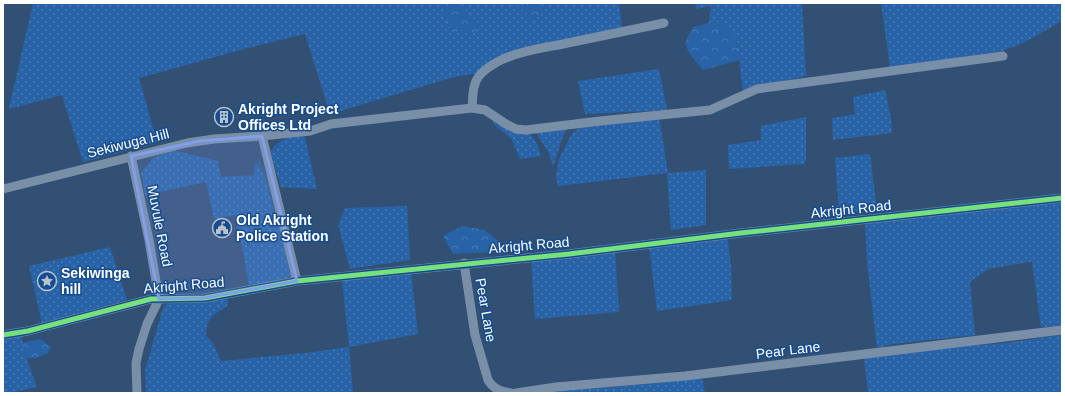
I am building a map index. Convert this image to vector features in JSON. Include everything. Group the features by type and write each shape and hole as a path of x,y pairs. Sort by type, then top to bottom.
{"street":[{"path":"664,23 517,54 502,60 493,64 479,76 475,83 472,108 485,110 516,129 526,130 600,120 710,110 757,90 1003,56"},
{"name":"Sekiwuga Hill","path":"3,189 131,156 200,141 310,131 331,124 472,108"},
{"path":"262,136 297,281"},
{"name":"Muvule Road","path":"131,156 149,240 159,299"},
{"name":"Akright Road","path":"3,335 28,331 142,301 205,298 297,281 464,263 569,254 757,231 1062,198"},
{"name":"Pear Lane","path":"464,263 475,335 488,380 490,385 498,390 511,393"},
{"path":"137,393 136,363 139,349 147,324 159,299"},
{"name":"Pear Lane","path":"516,393 556,387 685,376 1062,330"}],"highlighted area":[{"path":"262,136 297,281 205,298 159,299 131,156 200,141"}],"green space":[{"path":"33,3 443,3 448,31 459,29 469,33 468,17 464,3 516,3 532,20 543,13 546,3 619,3 622,27 498,56 478,73 454,77 330,114 305,34 244,49 139,78 157,142 83,162 62,95 9,109"},
{"path":"443,3 464,3 468,17 480,24 477,32 469,33 459,29 455,33 448,31"},
{"path":"516,3 546,3 543,13 532,20"},
{"path":"695,3 802,3 806,76 743,91 737,43 728,29 719,22 709,23 711,6 696,9"},
{"path":"881,3 1062,3 1062,21 1023,43 1002,51 890,68"},
{"path":"719,22 732,34 738,48 740,60 703,70 689,53 685,43 693,27"},
{"path":"659,69 667,110 585,114 578,81"},
{"path":"885,90 891,118 892,133 833,140 832,118 855,114 853,97"},
{"path":"493,116 531,135 537,144 541,156 520,159 511,138 493,124"},
{"path":"659,117 668,173 706,170 706,225 671,230 667,173 558,186 556,177 559,159 571,135 587,122"},
{"path":"806,117 806,161 804,164 729,169 728,145 761,140 761,126"},
{"path":"573,122 563,136 553,167 549,153 534,130"},
{"path":"304,134 317,189 281,187 270,152 281,141"},
{"path":"172,150 218,161 221,177 254,175 255,163 261,167 269,176 291,276 249,286 241,241 234,215 214,219 206,182 145,195 141,173 153,158"},
{"path":"870,154 877,210 839,213 835,158"},
{"path":"1062,198 1062,326 1041,327 1032,262 1030,262 988,269 970,282 975,335 893,344 877,348 867,262 865,222"},
{"path":"407,206 410,260 350,269 338,225 345,208"},
{"path":"462,226 485,230 498,241 499,252 453,254 443,236"},
{"path":"727,234 731,266 732,300 657,311 649,245"},
{"path":"110,247 127,300 42,324 29,266"},
{"path":"615,250 619,312 535,319 531,258"},
{"path":"411,272 418,334 349,347 342,280"},
{"path":"228,298 228,305 209,320 206,336 213,343 221,361 349,347 353,393 146,393 145,371 162,311 168,303"},
{"path":"22,335 23,350 37,387 10,393 3,393 3,338"},
{"path":"1062,335 1062,393 868,393 864,358 941,348 1006,343"},
{"path":"40,339 51,347 48,353 36,358 26,358 22,343"},
{"path":"702,378 705,393 538,393 627,386"}],"waterway":[{"path":"258,160 268,181 278,225"}],"cycle path":[{"path":"3,335 28,331 151,299 205,298 297,281 569,254 741,233 1062,198"}],"place":[{"name":"Akright Project Offices Ltd","path":"224,117"},
{"name":"Old Akright Police Station","path":"222,228"},
{"name":"Sekiwinga hill","path":"47,281"}]}
